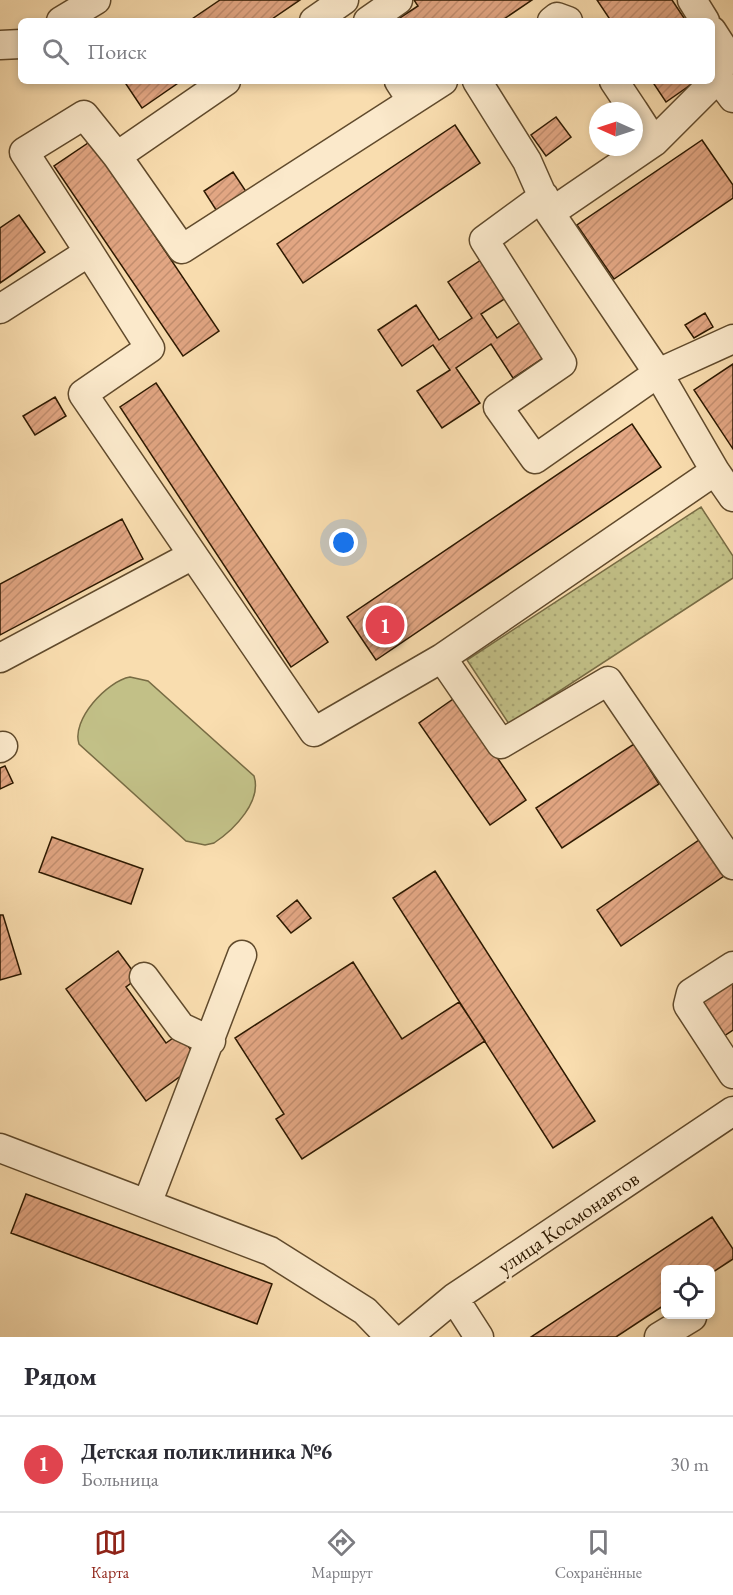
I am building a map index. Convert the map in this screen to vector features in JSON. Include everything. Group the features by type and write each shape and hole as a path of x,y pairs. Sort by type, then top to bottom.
{"street":[{"path":"66,18 96,0"},
{"path":"319,18 346,0 359,18"},
{"path":"372,18 398,0"},
{"path":"692,0 703,18"},
{"path":"723,40 726,88 654,142 484,240 562,363 498,406 534,459 658,373 733,339"},
{"path":"0,45 18,44"},
{"path":"117,156 222,84"},
{"path":"432,84 406,91 182,249 117,156 84,115 24,152 150,348 83,394 314,732 442,658 715,471"},
{"path":"479,84 527,161 547,205 658,373 715,471 733,497"},
{"path":"616,84 628,102"},
{"path":"643,125 654,142"},
{"path":"0,309 89,252"},
{"path":"0,658 193,555"},
{"path":"442,658 501,744 608,681 733,864"},
{"path":"147,1204 212,1041 242,955"},
{"path":"733,966 691,993 688,1005 733,1074"},
{"path":"144,977 181,1027 212,1041"},
{"name":"улица Космонавтов","path":"406,1337 454,1298 733,1111"},
{"path":"0,1148 270,1251 365,1311 390,1337"},
{"path":"454,1298 479,1337"},
{"path":"659,1337 689,1319"}],"shaded area":[{"path":"701,507 733,556 733,578 509,724 467,660"},
{"path":"130,677 148,681 254,776 254,795 245,814 214,843 205,845 186,841 79,744 80,724 93,703 111,686"}],"building":[{"path":"220,0 300,0 273,18 193,18"},
{"path":"414,0 532,0 505,18 400,18 418,6"},
{"path":"597,0 672,0 684,18 609,18"},
{"path":"126,84 177,84 142,108"},
{"path":"654,84 692,84 666,102"},
{"path":"556,117 571,137 546,156 531,135"},
{"path":"455,125 480,163 303,283 277,244"},
{"path":"702,140 733,185 733,198 614,279 577,225"},
{"path":"91,141 219,331 183,356 54,166"},
{"path":"233,172 247,193 218,213 204,191"},
{"path":"19,215 45,252 0,283 0,228"},
{"path":"487,256 512,294 481,314 497,338 528,317 552,352 513,378 491,344 456,368 480,403 442,428 417,391 450,370 433,345 402,366 378,330 416,305 439,340 472,318 448,282"},
{"path":"705,313 713,327 694,338 685,325"},
{"path":"733,364 733,449 694,390"},
{"path":"156,383 328,642 291,667 120,407"},
{"path":"55,397 66,416 35,435 23,416"},
{"path":"632,424 661,467 376,660 347,617"},
{"path":"122,519 143,559 0,635 0,584"},
{"path":"456,697 526,800 490,825 419,723"},
{"path":"634,744 659,784 562,848 536,808"},
{"path":"5,766 13,783 0,789 0,768"},
{"path":"52,837 143,869 131,904 39,872"},
{"path":"699,840 724,876 621,946 597,910"},
{"path":"435,871 595,1121 553,1148 393,898"},
{"path":"297,900 311,918 291,933 277,916"},
{"path":"0,915 3,915 21,974 0,980"},
{"path":"118,951 138,978 126,987 166,1043 179,1034 200,1062 146,1101 66,989"},
{"path":"353,962 402,1039 459,1002 485,1041 302,1159 276,1119 284,1114 235,1038"},
{"path":"733,982 733,1030 721,1038 699,1004"},
{"path":"26,1194 272,1284 257,1324 11,1233"},
{"path":"712,1217 733,1249 733,1259 715,1271 715,1265 661,1265 661,1307 616,1337 531,1337"}],"place":[{"name":"Детская поликлиника №6","path":"385,625"}]}
